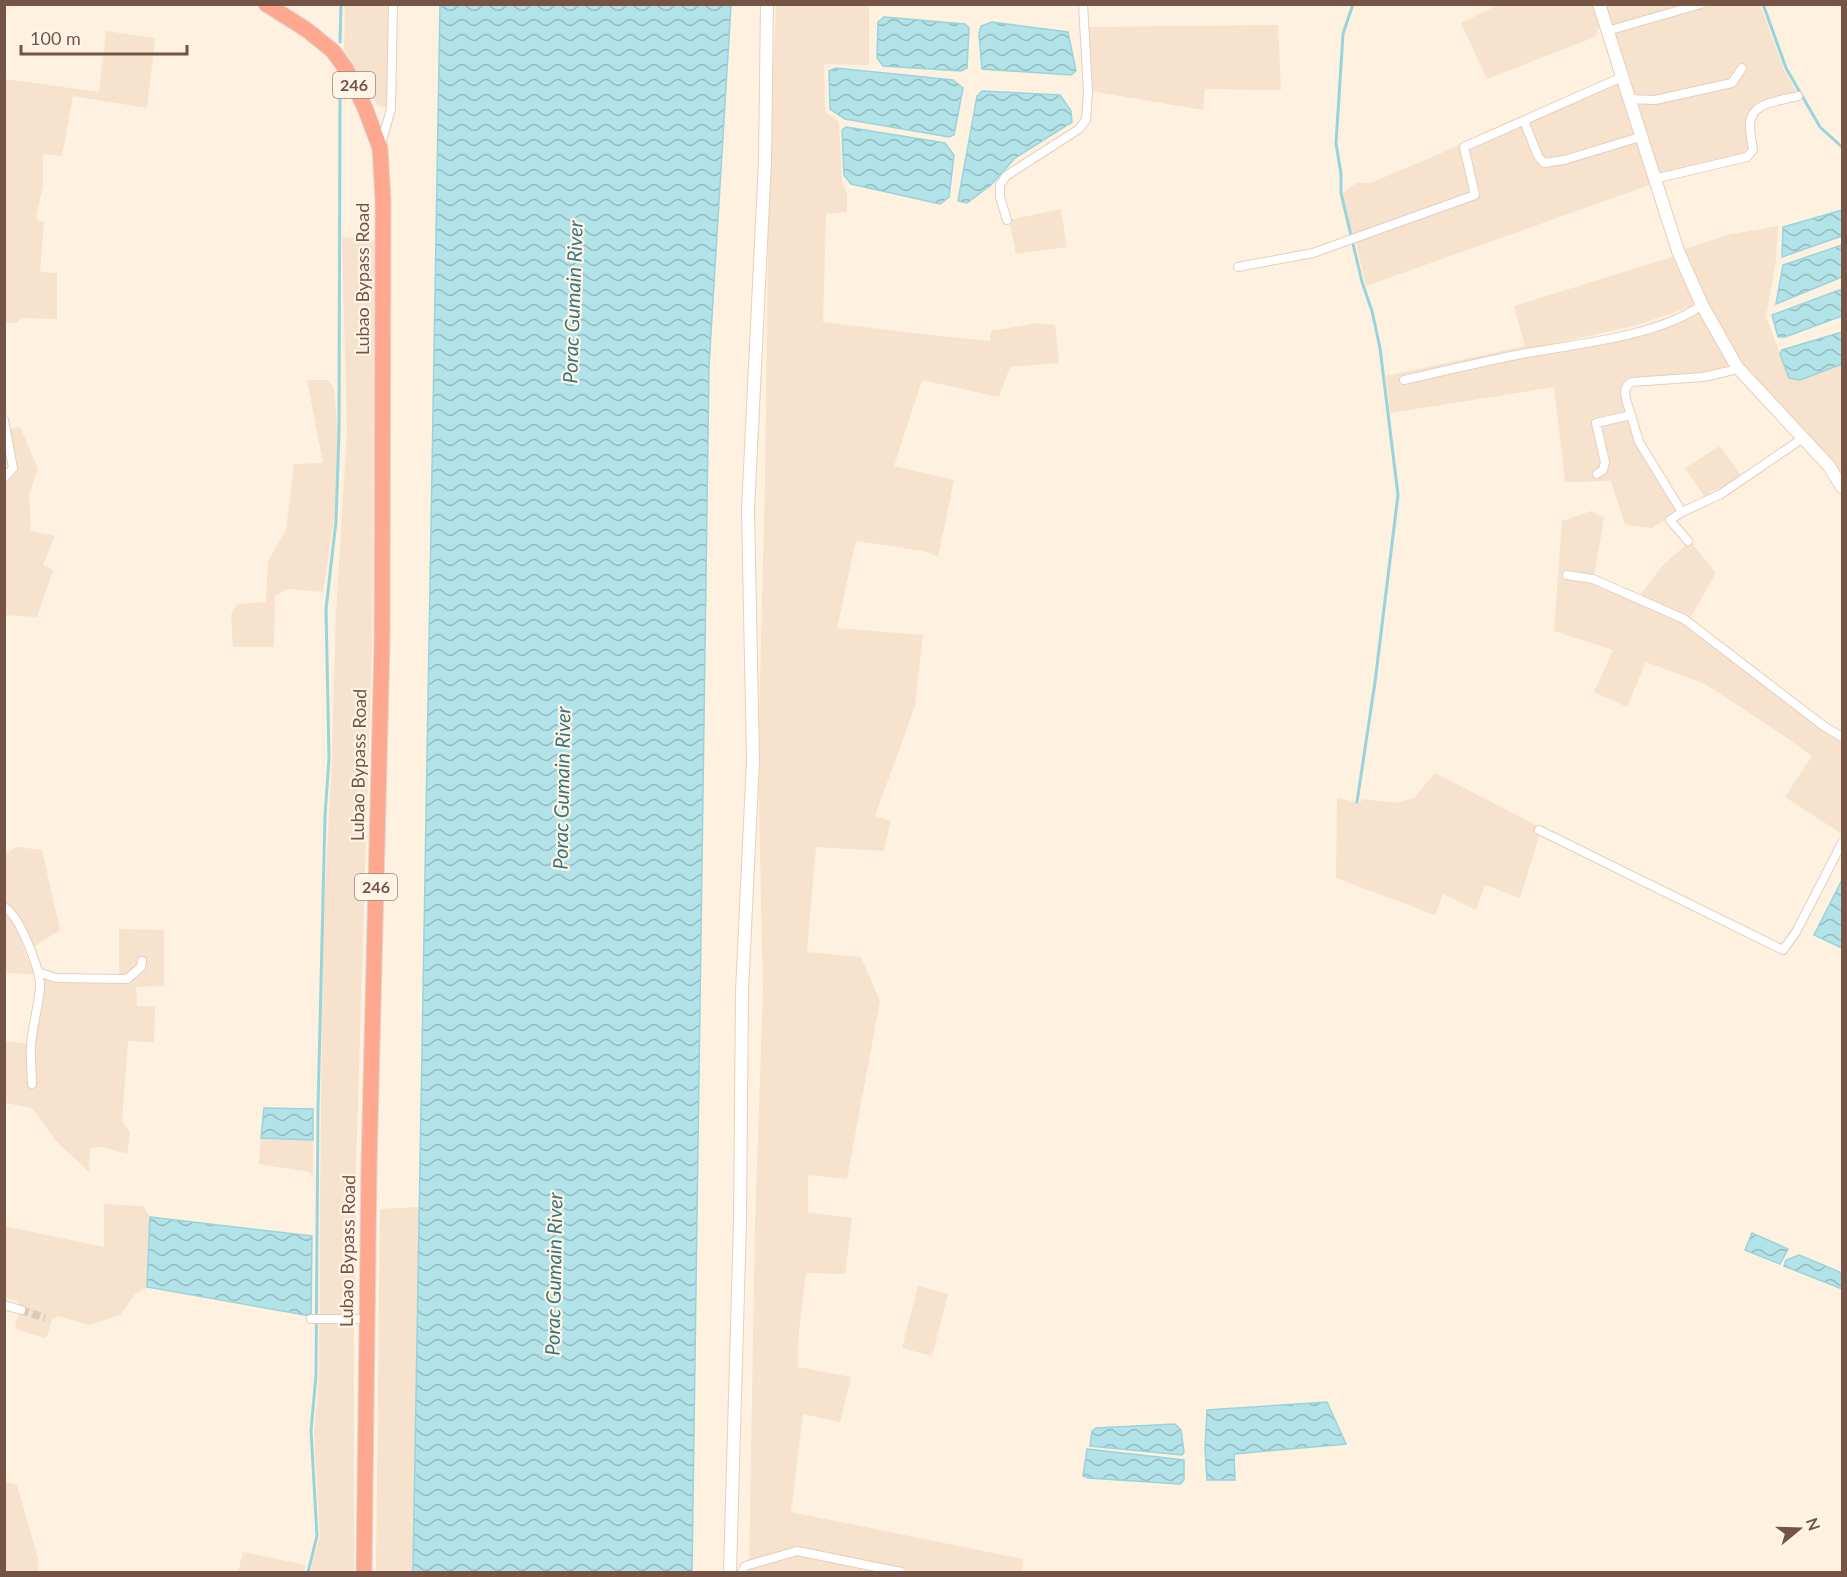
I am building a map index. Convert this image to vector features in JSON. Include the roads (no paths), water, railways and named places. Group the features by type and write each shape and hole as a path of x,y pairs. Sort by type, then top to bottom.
{"highway":[{"name":"Lubao Bypass Road","path":"266,4 307,30 333,51 346,69 365,108 380,148 383,201 382,631 366,1319 364,1572"}],"street":[{"path":"380,148 391,109 393,4"},
{"path":"730,1572 740,1221 741,991 753,760 748,510 765,161 767,4"},
{"path":"1007,220 1000,197 1000,185 1006,176 1079,129 1086,120 1088,91 1083,4"},
{"path":"1599,4 1678,251 1702,305 1737,367 1829,466 1842,487"},
{"path":"1607,31 1701,4"},
{"path":"1628,99 1655,100 1732,83 1742,68"},
{"path":"1238,267 1313,253 1475,195 1464,147 1622,77"},
{"path":"1654,179 1747,157 1753,150 1750,125 1752,114 1758,107 1798,96"},
{"path":"1524,121 1538,156 1544,163 1564,160 1640,137"},
{"path":"1404,380 1520,354 1622,336 1686,316 1702,305"},
{"path":"1682,512 1639,442 1630,415 1625,388 1632,382 1703,377 1734,370 1737,367"},
{"path":"1597,474 1603,470 1605,462 1596,423 1630,415"},
{"path":"4,420 13,468 4,478"},
{"path":"1688,541 1670,520 1721,494 1803,438"},
{"path":"1567,575 1593,579 1688,621 1768,685 1842,736"},
{"path":"1539,830 1783,950 1796,932 1842,843"},
{"path":"4,907 13,914 18,922 38,972 40,986 31,1047 32,1084"},
{"path":"38,972 56,978 127,979 141,967 142,960"},
{"path":"4,1305 21,1310"},
{"path":"315,1319 366,1319"},
{"path":"742,1572 745,1566 797,1551 901,1572"}],"water":[{"name":"Porac Gumain River","path":"440,5 731,5 709,366 692,1572 413,1572"},
{"path":"884,17 965,24 969,28 967,68 961,71 883,66 877,58 878,22"},
{"path":"992,22 1068,32 1076,71 1071,75 982,69 979,34 981,26"},
{"path":"836,68 953,80 963,88 954,135 949,137 845,119 830,109 829,71"},
{"path":"982,91 1060,95 1071,111 1072,122 1015,158 991,185 967,203 958,201 977,96"},
{"path":"846,127 945,143 954,155 949,197 940,204 851,184 844,175 842,130"},
{"path":"1842,210 1842,236 1782,257 1783,227"},
{"path":"1842,245 1842,277 1776,304 1783,265"},
{"path":"1842,289 1842,316 1785,337 1778,337 1772,315"},
{"path":"1842,332 1842,364 1800,380 1789,378 1780,354 1782,350"},
{"path":"1842,880 1842,948 1814,935"},
{"path":"264,1108 313,1109 313,1140 261,1138"},
{"path":"150,1217 312,1236 311,1316 147,1287"},
{"path":"1752,1233 1788,1249 1780,1264 1745,1250"},
{"path":"1799,1255 1842,1273 1842,1289 1784,1266 1786,1260"},
{"path":"1327,1402 1346,1444 1234,1454 1235,1480 1207,1480 1205,1448 1207,1410"},
{"path":"1175,1424 1181,1430 1184,1452 1182,1455 1090,1446 1092,1431 1096,1428"},
{"path":"1087,1449 1184,1460 1184,1480 1180,1484 1088,1478 1083,1476"}],"waterway":[{"path":"340,42 341,4"},
{"path":"1353,4 1343,34 1336,143 1341,174 1341,193 1380,348 1398,495 1375,682 1357,802"},
{"path":"1763,4 1786,68 1820,127 1842,147"},
{"path":"308,1572 317,1536 311,1430 316,1376 318,1108 325,816 329,758 326,609 336,521 339,432 340,90"}],"tunnel":[{"path":"21,1310 45,1318"}]}
